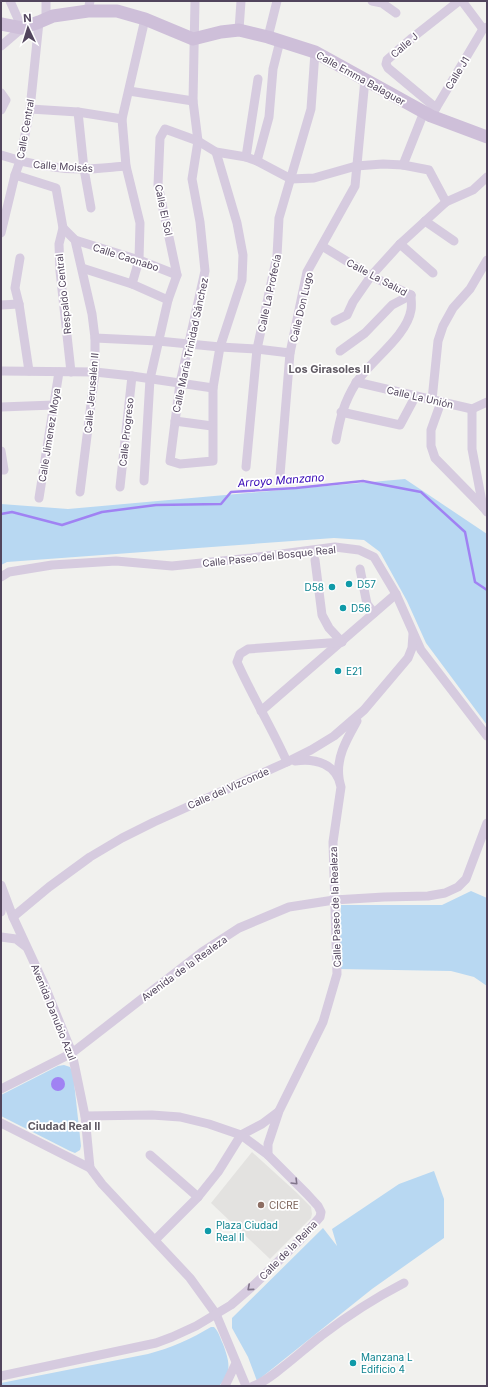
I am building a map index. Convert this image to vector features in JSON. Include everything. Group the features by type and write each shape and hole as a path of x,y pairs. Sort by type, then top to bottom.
{"street":[{"path":"10,1 22,28"},
{"name":"Calle Central","path":"1,233 20,161 30,109 46,1"},
{"name":"Calle María Trinidad Sánchez","path":"195,1 193,101 198,141 192,179 200,222 205,271 180,383 170,461 180,464 213,461 212,426"},
{"path":"239,30 241,1"},
{"path":"258,161 269,117 276,1"},
{"path":"372,1 382,3 396,13"},
{"name":"Calle J","path":"430,112 388,68 386,64 387,60 459,1"},
{"path":"462,1 485,28"},
{"path":"1,46 22,28 53,16 89,6 118,6 145,19 194,38"},
{"path":"132,284 139,260 140,223 126,166 122,119 145,19"},
{"path":"1,24 22,28"},
{"name":"Calle J1","path":"403,165 430,112 485,28"},
{"name":"Calle Emma Balaguer","path":"194,38 239,30 315,52 430,112 486,134"},
{"name":"Calle La Profecía","path":"246,467 257,349 278,256 279,218 312,109 315,52"},
{"path":"246,157 258,79"},
{"name":"Calle Don Lugo","path":"280,474 290,353 307,272 355,186 365,79"},
{"path":"129,91 193,101"},
{"path":"1,110 4,96"},
{"path":"30,109 78,112 122,119"},
{"path":"78,112 84,169 91,208"},
{"name":"Calle El Sol","path":"177,274 158,185 160,138 165,129 198,141 216,152 246,157 258,161 291,179"},
{"path":"175,421 212,426 213,388 220,347 242,280 243,255 237,222 216,152"},
{"name":"Calle Moisés","path":"1,155 20,161 45,166 84,169 126,166"},
{"path":"291,179 314,178 356,166 383,164 403,165 429,170 446,202"},
{"name":"Respaldo Central","path":"15,176 56,188 63,228 59,244 60,271 71,372"},
{"path":"335,321 347,315 353,302 371,276 400,244 446,202 472,190 487,177"},
{"path":"425,221 454,240"},
{"path":"63,228 75,240"},
{"name":"Calle Caonabo","path":"75,240 139,260 177,274"},
{"name":"Calle Jerusalén II","path":"75,240 92,314 95,338 95,372 80,492"},
{"path":"400,244 433,273"},
{"name":"Calle La Salud","path":"322,246 371,276 411,295 411,310 408,319 398,337 370,365 356,382 341,412 336,440"},
{"path":"20,258 15,288 19,304 29,371"},
{"path":"485,510 435,458 431,446 431,430 436,401 438,341 443,326 453,308 470,289 487,260"},
{"path":"82,268 132,284 168,300"},
{"path":"144,482 150,379 168,300 177,274"},
{"path":"340,351 365,333 392,305 411,295"},
{"path":"1,305 19,304"},
{"path":"95,338 158,341 290,353"},
{"path":"1,371 95,372 213,388"},
{"name":"Calle Jimenez Moya","path":"39,498 59,372"},
{"name":"Calle Progreso","path":"120,487 132,376"},
{"name":"Calle La Unión","path":"356,382 472,410"},
{"path":"341,412 400,425 415,397"},
{"path":"485,510 472,450 472,410 486,401"},
{"path":"1,407 54,405"},
{"path":"1,451 2,470"},
{"name":"Calle Paseo del Bosque Real","path":"1,577 9,572 52,565 116,561 172,566 251,558 335,547 359,550 374,557 396,594 421,650 487,736"},
{"path":"315,560 322,615 329,628 342,642"},
{"path":"360,569 367,604 374,614"},
{"path":"262,711 396,594"},
{"name":"Calle del Vizconde","path":"13,917 49,887 85,861 122,838 311,750 334,736 364,710 408,658 412,648 413,633"},
{"path":"341,787 336,772 326,765 312,760 286,762 237,662 240,654 248,649 342,642"},
{"path":"408,658 417,655 426,656"},
{"name":"Calle Paseo de la Realeza","path":"268,1155 268,1144 279,1111 323,1022 337,974 333,842 341,787 338,769 339,760 346,740 364,710"},
{"name":"Avenida de la Realeza","path":"1,1089 72,1053 202,952 239,928 289,908 334,900 428,896 445,893 458,887 466,879 487,823"},
{"path":"1,912 3,904 2,887"},
{"name":"Avenida Danubio Azul","path":"2,887 13,917 44,984 72,1053 85,1116 90,1168"},
{"path":"1,936 16,939 26,946"},
{"name":"Calle Paseo de la Realeza","path":"241,1135 262,1124 279,1111"},
{"name":"Calle de la Reina","path":"1,1376 156,1342 172,1337 196,1326 230,1305 254,1286 300,1240 320,1217 321,1212 318,1206 268,1155 241,1135 209,1124 180,1117 152,1115 85,1116"},
{"path":"1,1123 90,1168 102,1184 190,1278 216,1314 246,1386"},
{"path":"155,1240 198,1197 218,1172 241,1135"},
{"path":"150,1155 198,1197"},
{"path":"253,1386 258,1385 269,1378 349,1316 404,1283"},
{"path":"225,1386 236,1362"}],"shaded area":[{"path":"405,479 487,534 487,725 426,643 407,601 380,552 364,540 334,538 7,562 1,565 1,504 68,509"},
{"path":"471,891 487,898 487,986 474,977 451,971 338,969 341,905 442,905"},
{"path":"64,1065 70,1067 73,1073 81,1146 80,1150 75,1153 1,1116 1,1095 58,1066"},
{"path":"55,1077 61,1077 65,1081 65,1087 61,1091 55,1091 51,1087 51,1081"},
{"name":"CICRE","path":"252,1152 311,1207 311,1218 270,1259 211,1203"},
{"path":"434,1171 444,1199 444,1238 372,1289 257,1381 248,1357 232,1328 232,1318 323,1228 337,1246 332,1229 399,1184"},
{"path":"211,1327 214,1327 218,1333 228,1361 228,1371 219,1386 1,1386 1,1383 148,1354 181,1343"}],"waterway":[{"name":"Arroyo Manzano","path":"1,514 12,512 62,525 102,512 156,505 221,504 231,492 296,488 363,481 421,492 465,532 475,582 487,590"}],"place":[{"name":"D57","path":"349,584"},
{"name":"D58","path":"332,587"},
{"name":"D56","path":"343,608"},
{"name":"E21","path":"338,671"},
{"name":"CICRE","path":"261,1205"},
{"name":"Plaza Ciudad Real II","path":"208,1231"},
{"name":"Manzana L Edificio 4","path":"353,1363"}],"district":[{"name":"Los Girasoles II","path":"329,369"},
{"name":"Ciudad Real II","path":"64,1126"}]}
